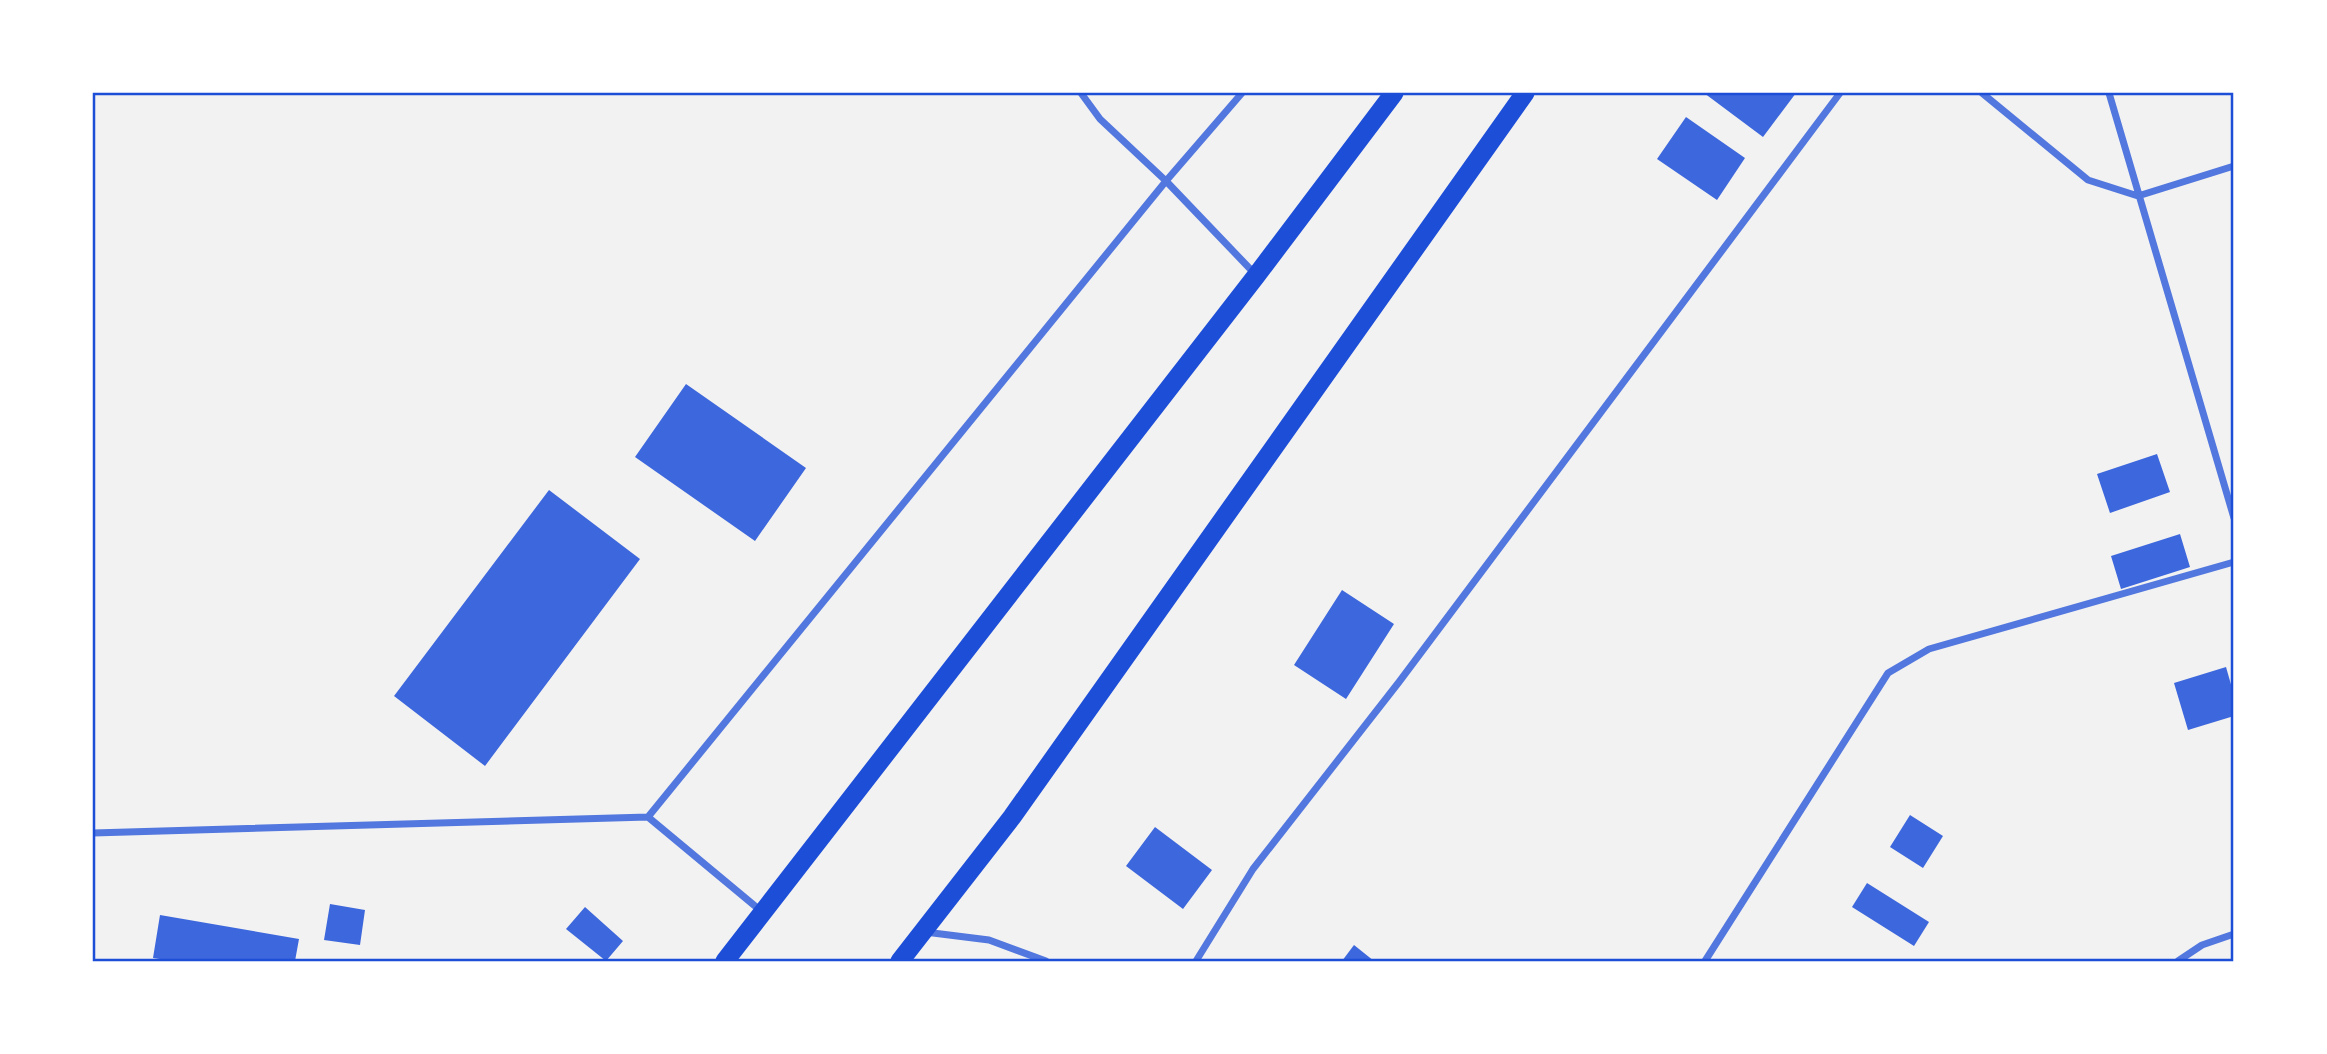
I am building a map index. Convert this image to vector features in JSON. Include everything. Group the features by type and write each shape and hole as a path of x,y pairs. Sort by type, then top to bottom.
{"highway":[{"path":"725,961 761,911 1256,276 1394,93"},
{"path":"900,961 1020,806 1525,93"}],"street":[{"path":"1081,93 1100,119 1166,181 1256,276"},
{"path":"648,817 1166,181 1242,93"},
{"path":"1196,961 1253,869 1399,682 1840,93"},
{"path":"1982,93 2088,180 2138,196 2234,166"},
{"path":"2109,93 2234,518"},
{"path":"1705,961 1888,673 1929,649 2234,562"},
{"path":"93,833 648,817 761,911"},
{"path":"924,932 989,940 1046,961"},
{"path":"2178,961 2202,945 2234,934"}],"building":[{"path":"1704,93 1796,93 1763,137"},
{"path":"1686,117 1745,158 1717,200 1657,159"},
{"path":"686,384 806,468 755,541 635,457"},
{"path":"2157,454 2170,492 2110,513 2097,474"},
{"path":"549,490 640,559 485,766 394,696"},
{"path":"2180,534 2190,567 2121,589 2111,556"},
{"path":"1342,590 1394,624 1346,699 1294,665"},
{"path":"2226,667 2234,695 2234,716 2188,730 2174,683"},
{"path":"1910,815 1943,836 1923,868 1890,847"},
{"path":"1155,827 1212,870 1183,909 1126,866"},
{"path":"1867,883 1929,922 1914,946 1852,907"},
{"path":"330,904 365,910 360,945 324,940"},
{"path":"585,907 623,941 606,961 566,929"},
{"path":"160,915 299,939 295,961 173,961 153,958"},
{"path":"1354,945 1374,961 1342,961"}]}
